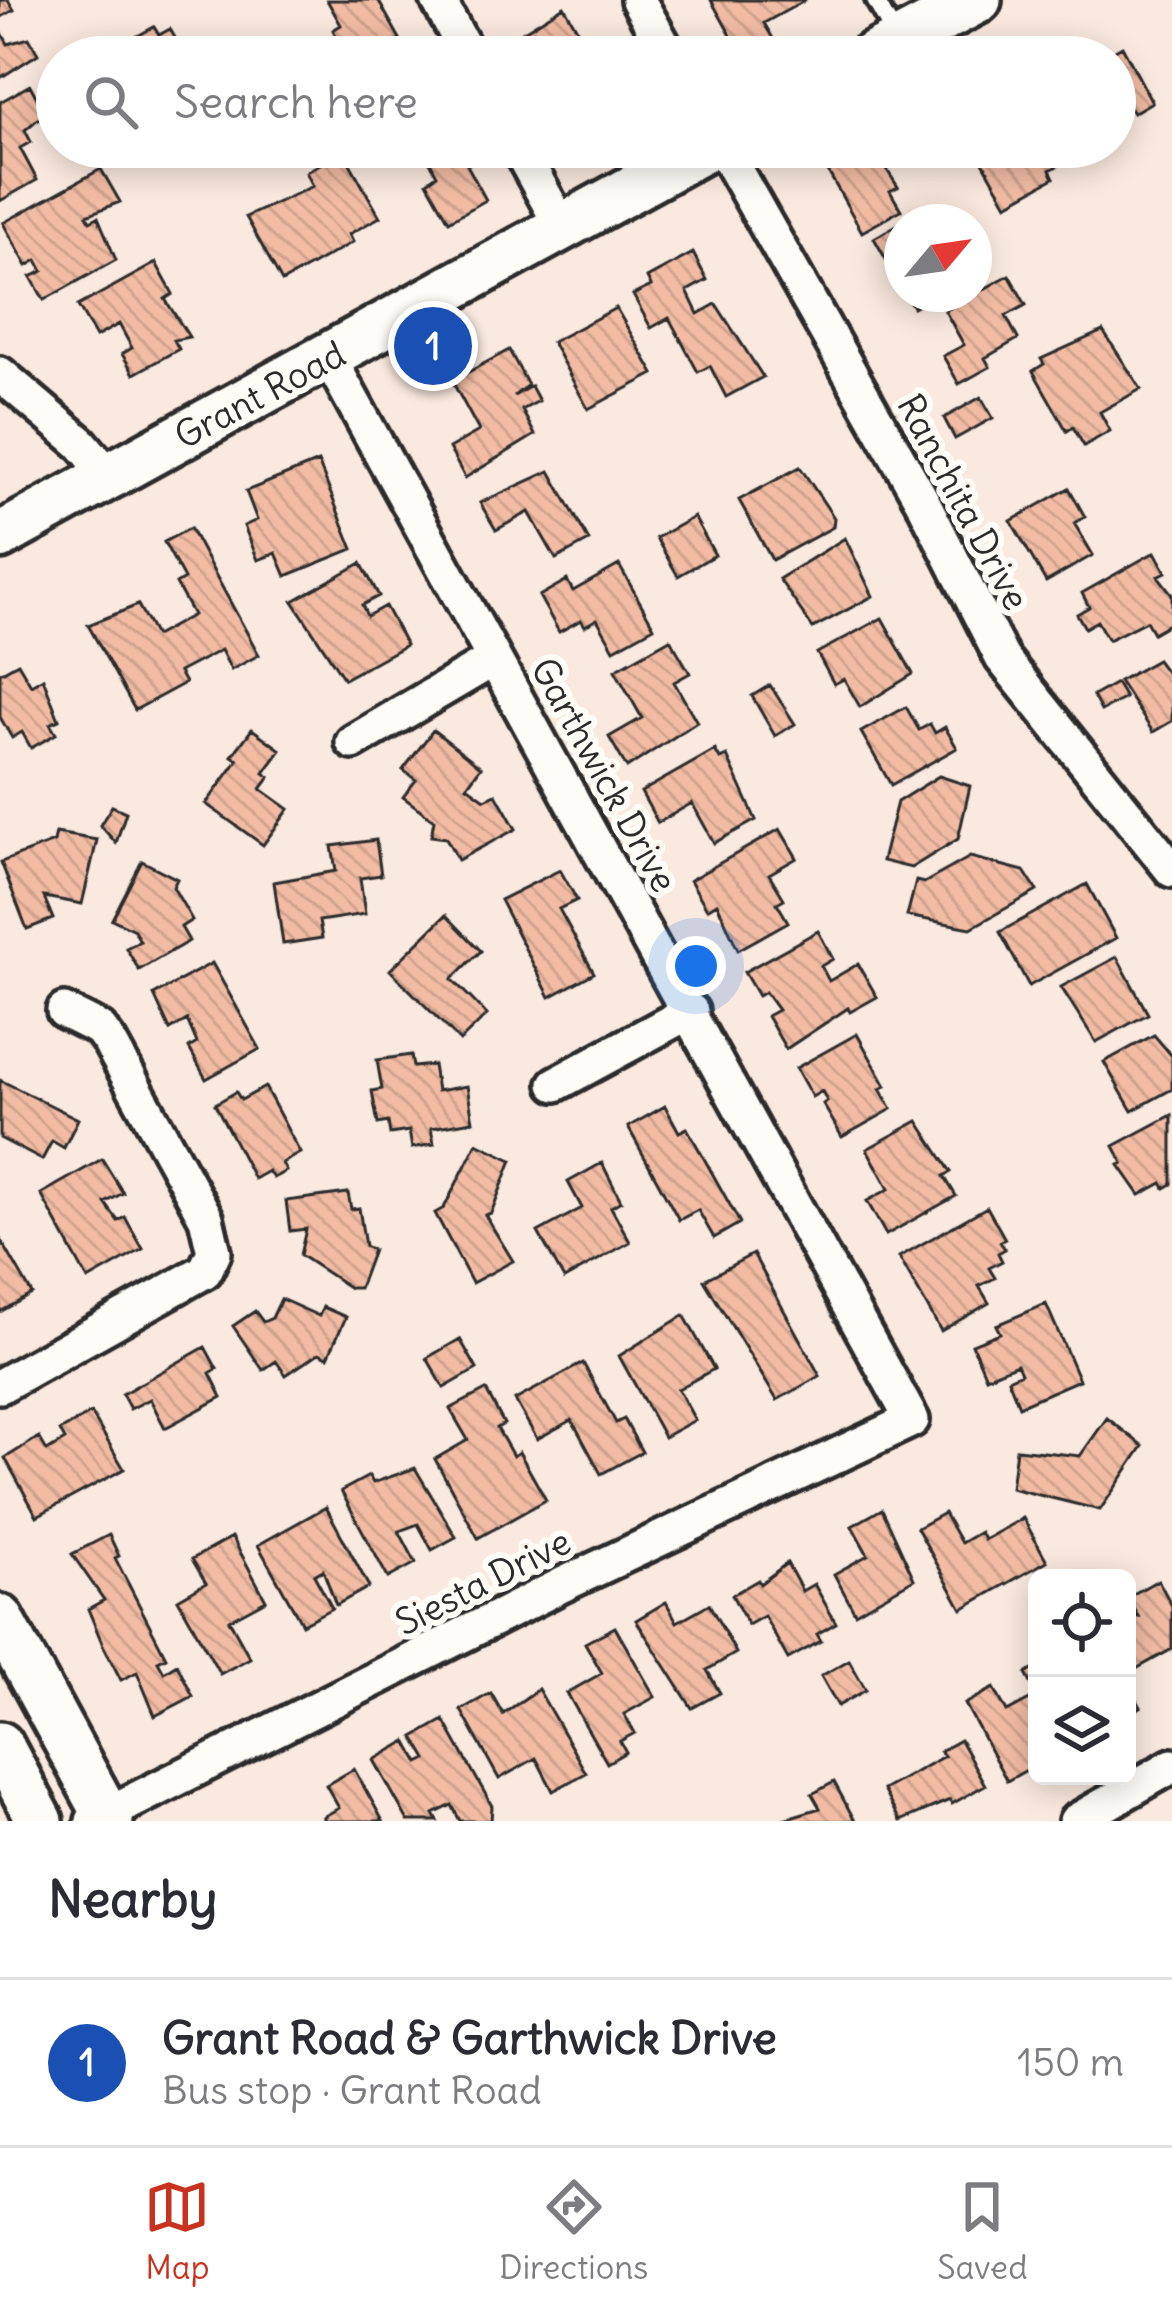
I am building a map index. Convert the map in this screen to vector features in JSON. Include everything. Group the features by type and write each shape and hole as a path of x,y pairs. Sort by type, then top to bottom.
{"main road":[{"path":"905,36 949,7"},
{"name":"Grant Road","path":"0,536 670,168"},
{"path":"0,1618 104,1819"},
{"path":"0,1745 40,1821"}],"street":[{"path":"438,0 458,36"},
{"path":"638,0 658,36"},
{"path":"530,168 562,227"},
{"name":"Ranchita Drive","path":"734,168 924,504 1002,658 1172,870"},
{"name":"Garthwick Drive","path":"329,358 912,1420"},
{"path":"0,374 81,443 109,476"},
{"path":"353,742 494,658"},
{"path":"0,1386 205,1271 214,1252 206,1218 110,1043 100,1030 64,1011"},
{"path":"556,1084 691,1011"},
{"name":"Siesta Drive","path":"104,1819 562,1585 912,1420"},
{"path":"1076,1821 1172,1766"}],"lane":[{"path":"875,0 882,36"}],"building":[{"path":"0,0 8,0 14,10 0,18"},
{"path":"327,0 378,0 398,36 336,36 333,30 341,25"},
{"path":"711,0 806,0 764,23 772,36 731,36"},
{"path":"564,6 581,36 516,36"},
{"path":"154,27 159,35 170,29 174,36 138,36"},
{"path":"0,29 8,44 29,38 36,55 0,78"},
{"path":"1136,72 1152,102 1136,111"},
{"path":"30,85 36,96 36,121 25,130 31,142 20,148 37,180 0,201 0,102"},
{"path":"353,168 380,217 349,234 353,242 282,282 246,217 313,186 306,172"},
{"path":"433,168 469,168 486,200 449,221 427,182 437,175"},
{"path":"826,168 890,168 887,170 898,187 890,191 898,204 884,204 884,220 862,232"},
{"path":"986,168 1054,168 1050,170 1054,178 1007,204"},
{"path":"101,169 120,202 87,215 90,221 98,217 116,260 44,300 31,277 43,271 37,260 27,266 3,223"},
{"path":"884,232 884,256 874,238"},
{"path":"693,253 707,280 687,291 698,314 716,304 763,377 726,397 710,366 698,372 669,318 651,328 633,295 651,286 647,278"},
{"path":"156,263 173,294 165,299 189,337 174,340 179,349 134,374 122,354 132,348 119,324 96,337 78,306"},
{"path":"1009,275 1026,305 1006,316 1018,339 985,358 990,367 959,384 943,356 964,345 946,312 992,312 992,285"},
{"path":"616,308 654,374 588,409 552,342"},
{"path":"1103,331 1141,389 1100,412 1110,431 1084,446 1073,427 1067,431 1033,371 1044,364 1041,359"},
{"path":"509,350 528,385 514,396 531,386 539,401 522,410 535,435 465,478 449,448 479,431 452,381"},
{"path":"981,397 993,418 955,439 944,418"},
{"path":"318,462 353,549 286,576 276,553 258,560 244,526 257,520 246,491"},
{"path":"800,467 834,518 833,527 772,560 739,500"},
{"path":"550,471 589,541 556,559 529,512 496,530 480,503"},
{"path":"1069,488 1085,517 1074,523 1093,555 1046,582 1011,521"},
{"path":"694,517 715,555 678,576 656,538"},
{"path":"190,528 259,655 231,670 221,650 179,672 185,683 135,710 88,625 138,605 155,636 193,615 176,584 184,579 164,542"},
{"path":"845,538 873,596 813,628 779,579"},
{"path":"1155,552 1166,572 1158,576 1172,594 1172,622 1153,633 1146,621 1108,640 1097,621 1085,628 1077,614 1089,607 1082,593"},
{"path":"361,563 379,596 362,605 367,616 385,606 406,645 344,679 293,601"},
{"path":"619,565 654,627 614,649 597,619 585,626 581,620 559,632 539,596 567,580 573,591"},
{"path":"882,618 913,674 860,707 844,679 834,684 817,653"},
{"path":"670,639 690,673 674,682 697,722 627,768 609,737 642,718 615,670"},
{"path":"1157,660 1172,680 1172,721 1153,732 1119,681"},
{"path":"18,663 31,685 43,678 59,720 50,724 56,734 31,748 22,732 12,738 0,717 0,673"},
{"path":"1116,683 1125,698 1101,711 1093,696"},
{"path":"770,685 795,724 775,736 752,696"},
{"path":"906,707 919,730 930,724 935,733 945,727 957,748 891,785 861,732"},
{"path":"252,729 281,750 264,773 270,777 261,789 289,809 263,845 206,804 238,760 232,756"},
{"path":"433,730 481,767 467,786 485,799 496,794 516,829 458,860 446,838 431,836 434,820 403,797 416,780 403,770"},
{"path":"715,750 720,759 727,756 756,820 714,843 692,803 658,823 641,792"},
{"path":"939,776 970,786 958,839 911,868 882,861 897,802"},
{"path":"112,806 126,812 116,843 100,825"},
{"path":"780,829 797,858 769,874 784,899 777,903 788,922 738,950 717,903 707,909 690,880"},
{"path":"56,833 97,840 82,904 44,897 53,919 27,929 1,862 54,842"},
{"path":"376,840 381,875 360,878 365,914 319,921 322,938 283,944 274,882 336,871 332,846"},
{"path":"970,857 1024,871 1037,891 971,928 907,916 916,881 924,883"},
{"path":"142,861 177,879 173,887 192,920 181,927 189,941 139,970 126,948 140,941 134,930 112,919"},
{"path":"560,870 577,900 559,909 594,973 550,997 500,900"},
{"path":"1087,884 1116,938 1029,986 1000,932"},
{"path":"446,915 481,951 452,979 487,1015 460,1041 390,970"},
{"path":"818,931 833,959 821,966 829,981 858,964 877,997 850,1012 848,1008 786,1049 767,1016 778,1010 765,992 758,996 744,972"},
{"path":"1117,957 1148,1014 1096,1042 1061,987"},
{"path":"212,963 260,1049 206,1079 189,1048 197,1043 187,1020 170,1030 154,995"},
{"path":"857,1034 886,1086 880,1089 892,1109 842,1137 823,1104 827,1101 822,1091 812,1097 796,1068"},
{"path":"1154,1035 1172,1056 1172,1089 1132,1111 1104,1062"},
{"path":"411,1055 413,1067 433,1065 437,1091 467,1086 473,1121 431,1128 434,1144 412,1148 409,1131 390,1134 388,1122 378,1124 372,1091 382,1089 377,1060"},
{"path":"0,1080 78,1119 64,1148 52,1141 42,1160 0,1138"},
{"path":"265,1087 300,1153 282,1163 286,1171 273,1178 268,1171 254,1179 215,1104 236,1092 241,1100"},
{"path":"665,1106 679,1132 687,1128 740,1223 714,1238 698,1210 679,1220 628,1127"},
{"path":"1172,1115 1172,1184 1165,1188 1162,1183 1140,1195 1119,1165 1123,1163 1114,1146"},
{"path":"918,1121 951,1172 944,1176 956,1196 886,1235 867,1201 889,1189 867,1149"},
{"path":"477,1143 512,1160 491,1213 485,1215 513,1261 472,1283 435,1213 444,1208"},
{"path":"102,1159 123,1193 105,1203 118,1221 125,1217 143,1249 88,1280 41,1194"},
{"path":"602,1163 621,1201 611,1207 630,1242 564,1279 538,1232 582,1208 568,1182"},
{"path":"348,1193 351,1209 359,1208 365,1246 373,1250 359,1288 350,1288 300,1255 306,1229 290,1231 286,1201"},
{"path":"987,1207 1005,1239 1000,1242 1005,1249 998,1253 1002,1261 989,1268 995,1278 979,1286 989,1303 941,1331 899,1257"},
{"path":"0,1241 32,1294 0,1312"},
{"path":"753,1254 820,1376 777,1400 704,1280"},
{"path":"281,1299 319,1316 323,1307 346,1317 328,1357 319,1353 286,1375 276,1361 263,1370 233,1326 255,1311 263,1322 272,1318"},
{"path":"1046,1304 1079,1380 1019,1406 1008,1379 1021,1373 1017,1364 986,1377 972,1344 1000,1333 996,1325"},
{"path":"684,1315 714,1369 678,1389 695,1420 664,1437 619,1356"},
{"path":"460,1339 477,1369 444,1388 427,1358"},
{"path":"205,1347 217,1369 210,1373 222,1397 165,1428 150,1399 130,1409 122,1394"},
{"path":"583,1363 616,1423 624,1419 642,1452 601,1474 572,1420 537,1439 515,1400"},
{"path":"486,1390 504,1424 497,1428 513,1456 519,1452 546,1500 478,1538 435,1459 468,1440 450,1409"},
{"path":"91,1413 124,1469 37,1516 5,1458 39,1437 47,1451 65,1440 60,1431"},
{"path":"1107,1418 1143,1446 1100,1510 1011,1488 1016,1449 1080,1456"},
{"path":"415,1468 456,1537 432,1550 418,1524 399,1531 416,1563 388,1578 341,1491 369,1476 373,1483"},
{"path":"326,1507 369,1587 336,1605 323,1570 314,1575 332,1608 302,1624 258,1545"},
{"path":"882,1509 914,1579 855,1613 834,1574 868,1555 852,1526"},
{"path":"944,1513 961,1543 980,1532 984,1540 1023,1518 1047,1561 962,1609 917,1528"},
{"path":"109,1535 119,1556 115,1558 166,1657 158,1661 164,1672 177,1664 193,1696 155,1716 137,1672 121,1680 103,1645 88,1609 104,1600 72,1554"},
{"path":"232,1537 266,1600 229,1620 250,1658 220,1674 178,1599 206,1583 192,1559"},
{"path":"787,1563 802,1591 814,1584 836,1623 817,1634 821,1641 788,1659 764,1616 748,1625 732,1595 758,1580 760,1584"},
{"path":"1158,1580 1172,1606 1172,1649 1136,1669 1139,1617 1136,1592"},
{"path":"666,1602 677,1622 709,1604 736,1653 707,1670 720,1693 692,1708 636,1620"},
{"path":"615,1627 655,1697 624,1714 635,1733 620,1741 626,1752 607,1763 567,1693 602,1673 585,1643"},
{"path":"849,1660 866,1690 838,1706 821,1676"},
{"path":"994,1688 1007,1712 1028,1701 1028,1769 1007,1781 965,1704"},
{"path":"538,1689 586,1773 553,1791 536,1758 499,1779 461,1710 491,1693 503,1714"},
{"path":"444,1720 492,1806 491,1821 460,1821 452,1805 434,1814 438,1821 408,1821 374,1760 407,1741 419,1763 427,1759 414,1737"},
{"path":"960,1740 985,1785 952,1804 950,1800 900,1821 883,1790 944,1756 940,1751"},
{"path":"354,1769 383,1821 326,1821 323,1817 339,1808 326,1785"},
{"path":"834,1782 855,1821 777,1821 820,1808 812,1794"}],"place":[{"name":"Grant Road & Garthwick Drive","path":"433,346"}]}
